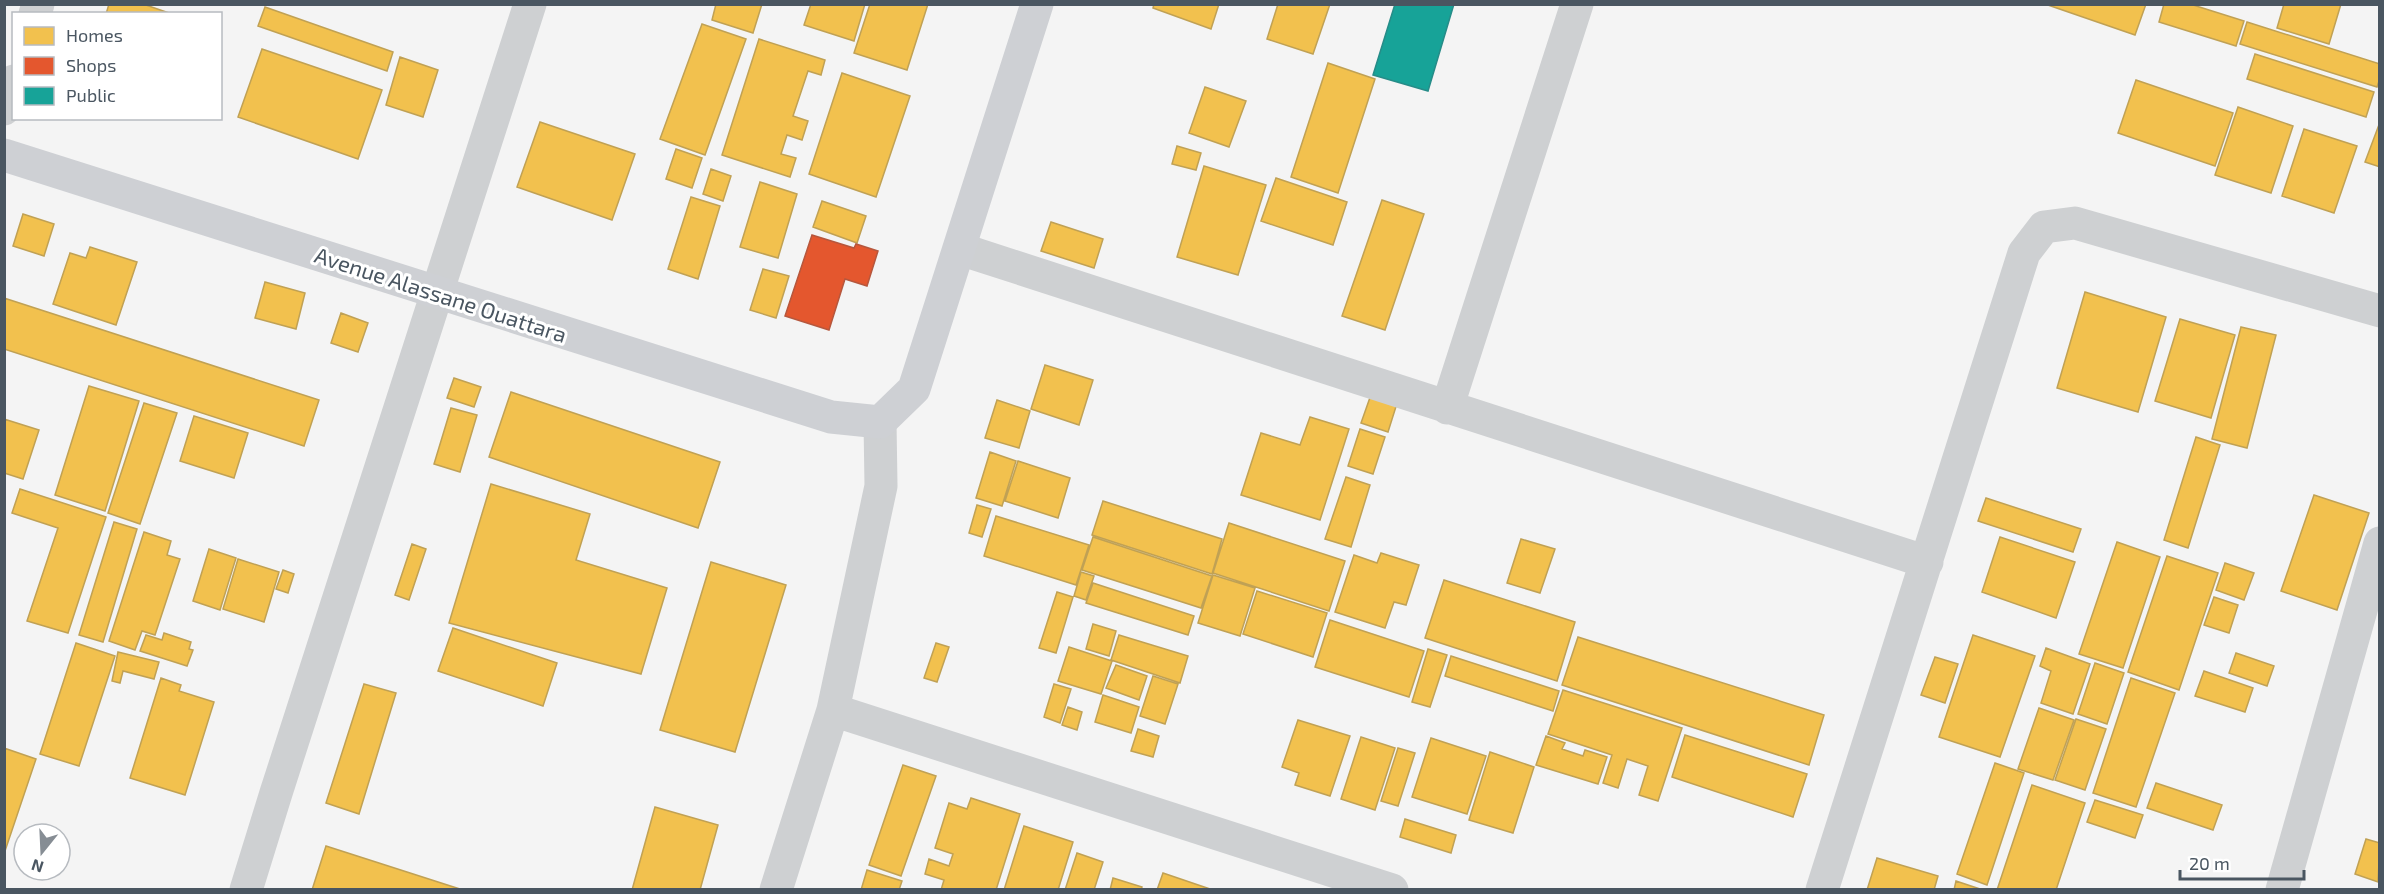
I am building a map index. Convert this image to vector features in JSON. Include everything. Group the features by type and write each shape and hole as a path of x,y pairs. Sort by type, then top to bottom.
{"street":[{"path":"246,890 530,4"},
{"path":"776,890 833,710 881,486 880,422 914,389 1037,4"},
{"path":"1447,408 1577,4"},
{"path":"4,109 12,87"},
{"name":"Avenue Alassane Ouattara","path":"4,154 831,417 880,422"},
{"path":"1822,890 2024,253 2044,227 2075,223 2379,311"},
{"path":"960,249 1927,562"},
{"path":"2282,890 2379,543"},
{"path":"833,710 1392,890"}],"building: Homes":[{"path":"109,4 143,4 166,12 107,12"},
{"path":"716,4 762,4 753,33 712,20"},
{"path":"811,4 865,4 854,41 804,25"},
{"path":"870,4 928,4 907,70 854,53"},
{"path":"1154,4 1219,4 1211,29 1153,8"},
{"path":"1278,4 1330,4 1313,54 1267,39"},
{"path":"2045,4 2146,4 2135,35"},
{"path":"2164,4 2190,4 2244,21 2236,46 2159,22"},
{"path":"2284,4 2341,4 2329,44 2277,28"},
{"path":"265,7 393,52 387,71 258,26"},
{"path":"2247,22 2380,64 2380,78 2377,87 2240,44"},
{"path":"702,24 746,39 705,155 660,139"},
{"path":"759,39 825,60 821,75 808,71 793,116 808,121 802,140 787,135 781,154 796,158 790,177 722,155"},
{"path":"262,49 382,90 358,159 238,117"},
{"path":"2255,54 2374,92 2366,117 2247,79"},
{"path":"400,57 438,70 423,117 386,105"},
{"path":"1328,63 1375,79 1338,193 1291,177"},
{"path":"842,73 910,96 876,197 809,174"},
{"path":"2136,80 2233,113 2215,166 2118,133"},
{"path":"1205,87 1246,101 1229,147 1189,133"},
{"path":"2238,107 2293,126 2271,193 2215,175"},
{"path":"540,122 635,154 612,220 517,187"},
{"path":"2380,122 2380,167 2365,162"},
{"path":"2304,129 2357,146 2334,213 2282,196"},
{"path":"1177,146 1201,153 1196,170 1172,164"},
{"path":"676,149 702,158 692,188 666,179"},
{"path":"1204,166 1266,185 1238,275 1177,257"},
{"path":"711,169 731,176 723,201 703,194"},
{"path":"1276,178 1347,202 1333,245 1261,221"},
{"path":"760,182 797,194 778,258 740,247"},
{"path":"691,197 720,206 698,279 668,269"},
{"path":"1382,200 1424,214 1385,330 1342,316"},
{"path":"822,201 866,216 857,243 813,227"},
{"path":"23,214 54,224 44,256 13,246"},
{"path":"1051,222 1103,239 1094,268 1041,251"},
{"path":"90,247 137,262 116,325 53,304 70,253 86,258"},
{"path":"763,269 789,276 776,318 750,310"},
{"path":"265,282 305,293 296,329 255,318"},
{"path":"2085,292 2166,317 2138,412 2057,388"},
{"path":"4,298 319,400 304,446 4,349"},
{"path":"341,313 368,323 358,352 331,343"},
{"path":"2180,319 2235,335 2211,418 2155,401"},
{"path":"2241,327 2276,335 2247,448 2212,439"},
{"path":"1045,365 1093,380 1079,425 1031,409"},
{"path":"454,378 481,387 474,407 447,398"},
{"path":"89,386 139,401 105,511 55,495"},
{"path":"1373,389 1399,397 1388,432 1361,423"},
{"path":"511,392 720,462 698,528 489,457"},
{"path":"997,400 1030,411 1019,448 985,438"},
{"path":"144,403 177,413 140,524 108,513"},
{"path":"451,408 477,415 460,472 434,464"},
{"path":"194,416 248,433 234,478 180,461"},
{"path":"1310,417 1349,429 1320,520 1241,495 1261,433 1300,445"},
{"path":"4,419 39,430 23,479 4,473"},
{"path":"1360,429 1385,437 1373,474 1348,466"},
{"path":"2196,437 2220,445 2188,548 2164,540"},
{"path":"990,452 1016,461 1002,506 976,498"},
{"path":"1018,461 1070,478 1058,518 1005,501"},
{"path":"1346,477 1370,485 1351,547 1325,539"},
{"path":"491,484 590,514 576,560 667,588 641,674 449,623"},
{"path":"20,489 106,517 68,633 27,621 58,528 12,513"},
{"path":"2314,495 2369,513 2337,610 2281,591"},
{"path":"1986,498 2081,529 2073,552 1978,521"},
{"path":"1103,501 1222,539 1212,574 1092,535"},
{"path":"977,505 991,509 982,537 969,533"},
{"path":"996,516 1089,545 1076,585 984,556"},
{"path":"114,522 137,529 103,642 79,635"},
{"path":"1229,523 1345,561 1329,611 1213,573"},
{"path":"144,532 171,541 167,555 180,559 155,635 142,631 135,650 109,641"},
{"path":"1093,537 1212,576 1201,608 1082,570"},
{"path":"2000,537 2075,562 2056,618 1982,592"},
{"path":"1521,539 1555,549 1540,593 1507,583"},
{"path":"2117,542 2160,557 2123,668 2079,654"},
{"path":"412,544 426,549 409,600 395,595"},
{"path":"209,549 236,558 220,610 193,601"},
{"path":"1381,553 1419,565 1406,605 1394,602 1385,628 1335,612 1354,555 1377,563"},
{"path":"2167,556 2218,573 2179,690 2128,672"},
{"path":"238,559 279,572 264,622 223,609"},
{"path":"711,562 786,585 735,752 660,730"},
{"path":"2225,563 2254,573 2244,600 2216,590"},
{"path":"283,570 294,574 288,593 276,589"},
{"path":"1081,572 1094,576 1086,600 1074,596"},
{"path":"1213,575 1255,588 1240,636 1198,623"},
{"path":"1444,580 1575,622 1557,681 1425,638"},
{"path":"1093,583 1194,616 1188,635 1086,603"},
{"path":"1257,591 1327,613 1313,657 1243,634"},
{"path":"1057,592 1073,597 1056,653 1039,648"},
{"path":"2214,597 2238,605 2229,633 2204,625"},
{"path":"1330,620 1424,651 1409,697 1315,667"},
{"path":"1093,624 1116,631 1109,656 1086,649"},
{"path":"453,628 557,663 543,706 438,671"},
{"path":"164,633 191,642 189,649 193,650 187,666 140,651 146,635 162,640"},
{"path":"1119,635 1188,656 1180,683 1111,660"},
{"path":"1973,635 2035,656 2000,757 1939,737"},
{"path":"1578,637 1824,715 1809,765 1562,685"},
{"path":"76,643 115,656 79,766 40,754"},
{"path":"936,643 949,647 937,682 924,678"},
{"path":"1069,647 1112,661 1101,694 1058,681"},
{"path":"2046,648 2090,664 2073,714 2041,703 2051,671 2040,666"},
{"path":"1428,649 1447,655 1430,707 1412,702"},
{"path":"118,652 159,662 154,679 123,671 120,683 112,681"},
{"path":"2236,653 2274,666 2267,686 2229,673"},
{"path":"1451,656 1559,691 1553,711 1445,676"},
{"path":"1935,657 1958,664 1945,703 1921,695"},
{"path":"2095,663 2124,673 2107,724 2078,714"},
{"path":"1116,665 1147,676 1139,700 1106,688"},
{"path":"2204,671 2253,688 2245,712 2195,696"},
{"path":"1153,676 1178,684 1165,724 1140,716"},
{"path":"161,678 181,685 179,691 214,702 185,795 130,778"},
{"path":"2131,678 2175,693 2136,807 2093,793"},
{"path":"364,684 396,693 359,814 326,803"},
{"path":"1054,684 1071,689 1060,723 1044,717"},
{"path":"1563,690 1682,728 1658,801 1639,795 1648,766 1627,759 1618,788 1603,783 1612,755 1548,734"},
{"path":"1103,695 1139,707 1131,733 1095,722"},
{"path":"1068,707 1082,712 1077,730 1062,725"},
{"path":"2039,708 2074,720 2053,780 2018,769"},
{"path":"2076,719 2106,729 2085,790 2055,780"},
{"path":"1298,720 1350,736 1330,796 1295,785 1299,773 1282,767"},
{"path":"1138,729 1159,736 1153,757 1131,751"},
{"path":"1685,735 1807,774 1793,817 1672,777"},
{"path":"1546,736 1565,743 1562,749 1583,756 1585,750 1607,757 1598,784 1536,765"},
{"path":"1361,737 1395,748 1375,810 1341,799"},
{"path":"1431,738 1486,756 1467,814 1412,797"},
{"path":"4,748 36,759 15,822 12,822 12,830 4,854"},
{"path":"1398,748 1415,753 1398,806 1381,801"},
{"path":"1490,752 1534,767 1513,833 1469,820"},
{"path":"1995,763 2024,773 1987,885 1957,874"},
{"path":"903,765 936,776 901,876 869,865"},
{"path":"2156,783 2222,805 2213,830 2147,808"},
{"path":"2032,785 2085,803 2056,890 1997,890"},
{"path":"971,798 1020,814 996,890 941,890 944,880 925,874 929,859 949,866 953,854 935,848 949,803 967,809"},
{"path":"2095,800 2143,815 2135,838 2087,822"},
{"path":"655,807 718,825 700,890 632,890"},
{"path":"1405,819 1456,835 1451,853 1400,837"},
{"path":"1024,826 1073,842 1058,890 1004,890"},
{"path":"2366,839 2380,843 2378,882 2355,874"},
{"path":"326,846 463,890 312,890"},
{"path":"1077,853 1103,862 1094,890 1065,890"},
{"path":"1877,858 1938,876 1934,890 1867,890"},
{"path":"867,870 902,881 899,890 861,890"},
{"path":"1163,873 1213,890 1157,890"},
{"path":"1113,878 1142,887 1141,890 1110,890"},
{"path":"1956,881 1983,890 1954,890"}],"building: Shops":[{"path":"812,235 854,248 856,244 878,251 867,286 845,279 829,330 785,316"}],"building: Public":[{"path":"1395,4 1454,4 1428,91 1373,75"}]}
